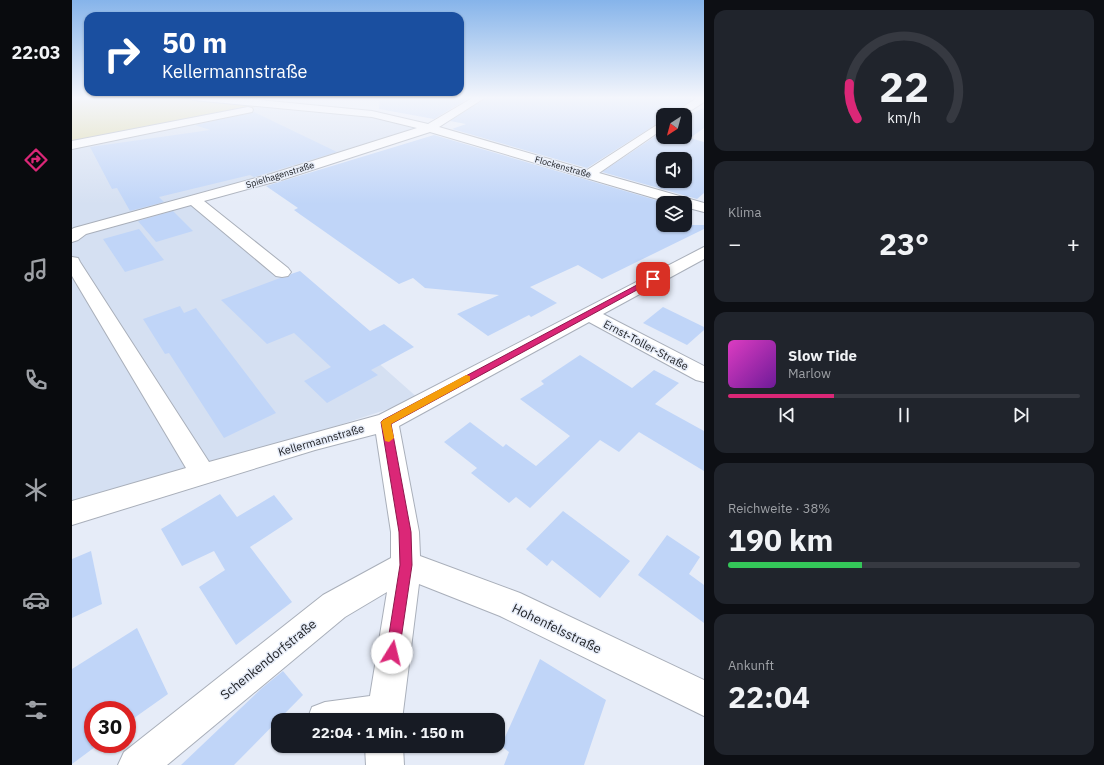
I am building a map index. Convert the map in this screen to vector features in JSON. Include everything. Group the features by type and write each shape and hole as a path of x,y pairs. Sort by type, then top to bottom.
{"street":[{"path":"72,145 134,133"},
{"name":"Spielhagenstraße","path":"72,237 80,231 276,177 415,133"},
{"name":"Flockenstraße","path":"446,133 704,208"},
{"path":"589,174 650,133"},
{"path":"194,200 282,272"},
{"name":"Kellermannstraße","path":"72,513 315,441 386,422 704,252"},
{"path":"72,262 204,475"},
{"name":"Ernst-Toller-Straße","path":"589,314 704,375"},
{"path":"386,422 405,532 406,565 386,713"},
{"name":"Hohenfelsstraße","path":"406,565 509,604 704,698"},
{"name":"Schenkendorfstraße","path":"137,765 334,606 406,565"},
{"path":"385,753 385,765"}],"shaded area":[{"path":"72,133 121,133 72,142"},
{"path":"121,133 404,133 195,200 419,399 72,512 72,142"}],"building":[{"path":"191,133 297,133 337,152 254,177 250,175 159,197 164,202 130,211 117,188 112,189 90,147"},
{"path":"465,133 643,133 587,168"},
{"path":"692,133 697,133 692,137"},
{"path":"434,135 656,200 656,232 692,232 692,225 704,225 704,229 602,279 578,265 530,287 557,303 531,317 529,315 488,336 457,314 499,295 425,288 413,278 399,284 294,210 298,208 266,186"},
{"path":"656,136 656,144 692,144 692,139 704,142 704,193 697,199 692,198 692,196 686,196 658,188 692,188 692,152 656,152 656,187 602,172"},
{"path":"173,211 193,231 156,242 138,221"},
{"path":"139,229 164,260 125,272 103,239"},
{"path":"300,271 370,331 384,324 414,347 371,370 378,375 327,403 304,381 331,367 294,333 267,344 221,300 280,278 288,277 291,274"},
{"path":"180,306 184,313 196,308 276,413 224,438 169,353 165,354 143,319"},
{"path":"663,307 704,327 704,330 687,345 643,323"},
{"path":"580,355 632,388 654,370 679,383 655,404 704,431 704,471 639,432 619,452 600,440 530,508 516,497 509,503 471,473 477,468 444,442 470,422 503,447 506,444 536,466 570,436 520,399 544,384 541,381"},
{"path":"220,494 237,517 274,495 293,519 250,547 292,602 236,645 199,587 225,570 214,551 182,566 161,529"},
{"path":"563,511 630,561 600,598 552,560 547,566 526,549"},
{"path":"667,535 700,557 689,574 704,585 704,623 638,575"},
{"path":"91,551 102,604 72,618 72,559"},
{"path":"137,628 168,694 136,717 136,701 84,701 84,753 87,753 72,764 72,669"},
{"path":"540,659 606,700 584,765 504,765 509,752 505,749 505,737"},
{"path":"283,671 303,695 285,713 271,713 271,727 234,765 181,765 262,688"}],"slow traffic":[{"path":"389,438 386,422 466,379"}],"route":[{"path":"392,653 406,565 405,532 386,422 653,279"}]}
